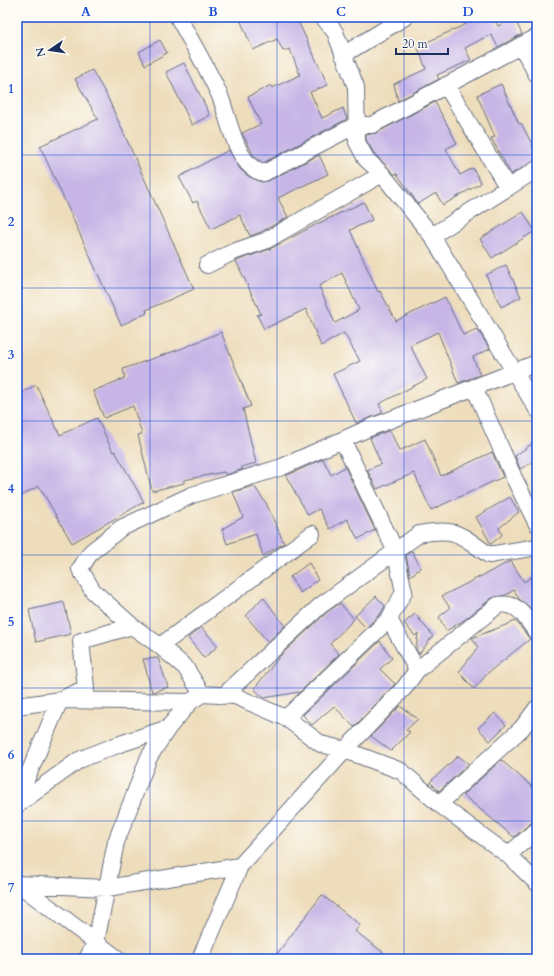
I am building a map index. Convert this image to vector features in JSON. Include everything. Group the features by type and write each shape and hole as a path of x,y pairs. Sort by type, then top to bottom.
{"street":[{"path":"178,17 220,97 233,137 248,163 256,172 264,173 356,125 372,125 537,36"},
{"path":"323,17 334,32 356,87 357,142 366,159 382,174 432,236 537,409"},
{"path":"343,54 405,17"},
{"path":"521,45 537,75"},
{"path":"446,85 508,188"},
{"path":"432,236 537,169"},
{"path":"206,265 233,252 265,240 382,174"},
{"path":"196,698 185,667 160,646 132,626 93,591 80,569 90,552 121,528 192,495 282,467 343,441 369,428 537,363"},
{"path":"474,388 514,478 537,524"},
{"path":"286,718 390,619 404,592 395,550 343,441"},
{"path":"223,696 320,606 419,534 438,530 457,532 489,555 537,547"},
{"path":"160,646 312,534"},
{"path":"200,959 240,866 345,750 406,687 417,670 498,605 507,603 515,606 537,633"},
{"path":"390,619 417,670"},
{"path":"17,800 60,700 86,688 81,641 132,626"},
{"path":"17,706 60,700 235,696 286,718 322,744 345,750 401,772 439,804 508,855 537,884"},
{"path":"87,959 96,942 116,842 143,771 149,757 168,728 196,698"},
{"path":"439,804 522,728 537,708"},
{"path":"17,805 79,760 117,745 168,728"},
{"path":"508,855 537,830"},
{"path":"18,883 107,888 240,866"},
{"path":"18,883 118,959"}],"building":[{"path":"239,17 296,17 328,85 310,92 322,118 343,108 347,119 263,163 254,156 242,133 261,124 248,97 271,85 272,88 300,75 290,49 283,51 277,39 253,50"},
{"path":"472,17 493,17 498,26 514,18 522,34 498,47 491,34 465,48 471,60 437,75 439,79 398,101 394,84 426,69 418,48 424,45 423,44 466,24 465,21"},
{"path":"160,40 167,53 145,65 139,52"},
{"path":"184,63 210,115 192,125 166,72"},
{"path":"92,70 107,96 194,289 146,310 147,313 121,325 40,146 98,119 75,79"},
{"path":"501,84 519,124 521,123 537,154 537,160 511,174 491,138 495,137 477,95"},
{"path":"435,102 457,143 446,149 460,175 473,168 481,183 443,205 436,193 418,204 397,174 394,174 374,153 366,140 366,135 376,133"},
{"path":"229,150 240,169 248,176 261,182 268,181 319,155 328,174 278,198 288,217 261,232 250,236 240,215 211,229 197,201 193,203 179,177"},
{"path":"364,202 372,220 350,230 378,292 380,291 396,321 445,297 463,335 477,329 490,349 473,357 480,375 458,383 438,332 410,345 427,379 379,404 383,413 356,423 333,374 360,361 344,333 321,346 306,309 264,329 257,315 261,314 236,261 270,249 317,224","holes":["342,273 359,310 335,323 319,286"]},
{"path":"523,212 535,231 492,258 480,239"},
{"path":"506,265 521,297 501,307 486,275"},
{"path":"221,332 251,406 243,409 256,463 241,467 243,469 226,475 224,472 184,480 184,483 152,491 138,435 142,434 133,406 104,418 93,391 125,378 123,369 183,348"},
{"path":"36,385 60,435 97,418 113,452 115,451 144,502 72,543 39,486 17,498 17,395"},
{"path":"390,430 399,451 425,439 441,476 492,452 503,477 431,510 414,473 377,489 367,470 381,464 370,438"},
{"path":"537,440 537,460 520,469 515,456"},
{"path":"323,459 331,475 345,467 375,530 358,539 347,519 330,529 319,509 308,515 286,476"},
{"path":"254,486 266,503 284,543 263,556 256,534 227,544 222,529 243,517 233,492"},
{"path":"510,497 519,512 499,528 502,535 491,544 476,517"},
{"path":"412,551 421,568 410,576 406,555"},
{"path":"511,561 524,582 537,573 537,617 528,606 519,599 514,590 506,595 492,598 464,620 446,631 439,617 450,608 442,596"},
{"path":"309,563 318,580 300,593 290,577"},
{"path":"376,596 385,606 381,613 366,628 355,616"},
{"path":"263,597 285,626 268,642 246,616"},
{"path":"64,602 71,634 36,642 29,610"},
{"path":"340,603 354,619 330,644 339,654 300,692 264,698 254,689 280,656 327,612"},
{"path":"415,614 433,636 419,654 416,649 418,633 415,636 404,623"},
{"path":"516,621 530,639 489,672 474,689 459,672 478,647 472,638"},
{"path":"201,627 218,646 204,658 188,638"},
{"path":"380,641 392,658 380,669 395,684 354,727 334,706 312,725 303,715"},
{"path":"158,658 168,687 152,692 143,659"},
{"path":"400,706 418,719 406,730 410,732 391,751 371,736"},
{"path":"495,713 506,725 490,741 478,728"},
{"path":"458,756 469,764 439,791 430,782"},
{"path":"501,760 537,791 537,818 514,837 463,795"},
{"path":"322,895 360,925 355,931 392,959 273,959"}]}
